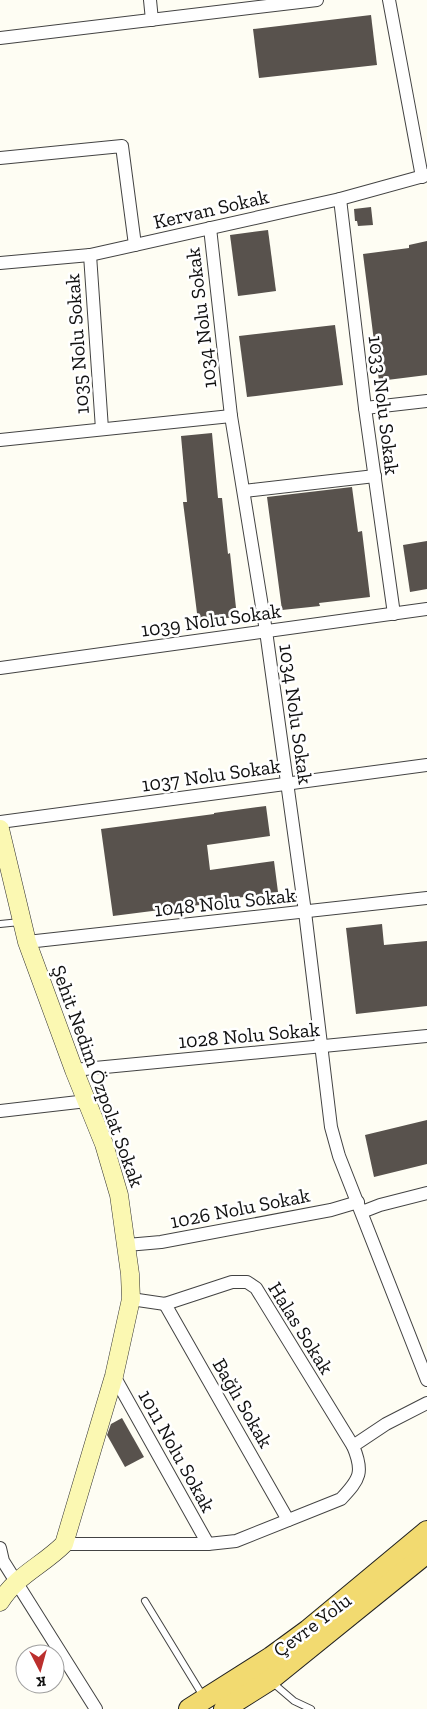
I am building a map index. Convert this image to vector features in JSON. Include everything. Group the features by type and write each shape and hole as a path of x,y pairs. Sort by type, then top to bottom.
{"main road":[{"name":"Çevre Yolu","path":"197,1704 271,1657 308,1630 427,1531"},
{"name":"Çevre Yolu","path":"224,1709 270,1680 427,1553"}],"street":[{"path":"150,0 152,20"},
{"path":"0,38 317,0"},
{"path":"389,0 425,176"},
{"path":"0,158 122,146 134,245"},
{"name":"Kervan Sokak","path":"0,263 90,256 340,200 425,176"},
{"name":"1033 Nolu Sokak","path":"340,200 365,408 394,614"},
{"name":"1034 Nolu Sokak","path":"210,228 232,416 266,631 305,912 331,1127 339,1156 427,1380"},
{"name":"1035 Nolu Sokak","path":"90,256 102,429"},
{"path":"365,408 427,401"},
{"path":"0,440 232,416"},
{"path":"244,491 374,476"},
{"name":"1039 Nolu Sokak","path":"0,668 427,610"},
{"name":"1037 Nolu Sokak","path":"0,822 427,765"},
{"name":"Şehit Nedim Özpolat Sokak","path":"0,829 27,942 74,1070 104,1144 119,1195 130,1274 131,1299 114,1376 64,1544"},
{"name":"1048 Nolu Sokak","path":"27,942 427,898"},
{"name":"1028 Nolu Sokak","path":"74,1070 427,1036"},
{"path":"0,1111 87,1102"},
{"name":"1026 Nolu Sokak","path":"127,1245 161,1242 331,1210 380,1205 427,1194"},
{"name":"Halas Sokak","path":"64,1544 208,1544 236,1540 341,1499 359,1476 359,1461 353,1446 256,1288 247,1282 232,1282 165,1304 131,1299"},
{"name":"Bağlı Sokak","path":"165,1304 288,1520"},
{"name":"1011 Nolu Sokak","path":"114,1376 208,1544"},
{"path":"353,1446 386,1424 427,1403"},
{"path":"2,1596 16,1581 64,1544"},
{"path":"0,1548 3,1561 96,1709"}],"lane":[{"path":"0,924 21,922"},
{"path":"145,1601 197,1704"},
{"path":"270,1680 294,1701 311,1709"}],"building":[{"path":"371,15 377,65 259,78 253,29"},
{"path":"371,207 373,225 358,226 357,221 355,221 354,209"},
{"path":"268,230 276,291 238,296 230,235"},
{"path":"427,241 427,375 379,381 363,254 409,248 409,245"},
{"path":"335,325 343,385 247,397 239,336"},
{"path":"212,433 218,498 222,498 237,617 198,621 183,502 187,502 181,436"},
{"path":"352,487 358,532 362,531 370,597 319,603 320,606 282,610 267,497"},
{"path":"427,541 427,589 410,592 403,545"},
{"path":"266,806 270,836 207,845 210,870 274,861 278,892 215,901 215,903 113,916 101,829"},
{"path":"382,924 384,945 427,941 427,1006 356,1014 346,928"},
{"path":"427,1120 427,1164 374,1177 365,1135"},
{"path":"122,1418 144,1457 125,1467 107,1435 111,1424"}]}
